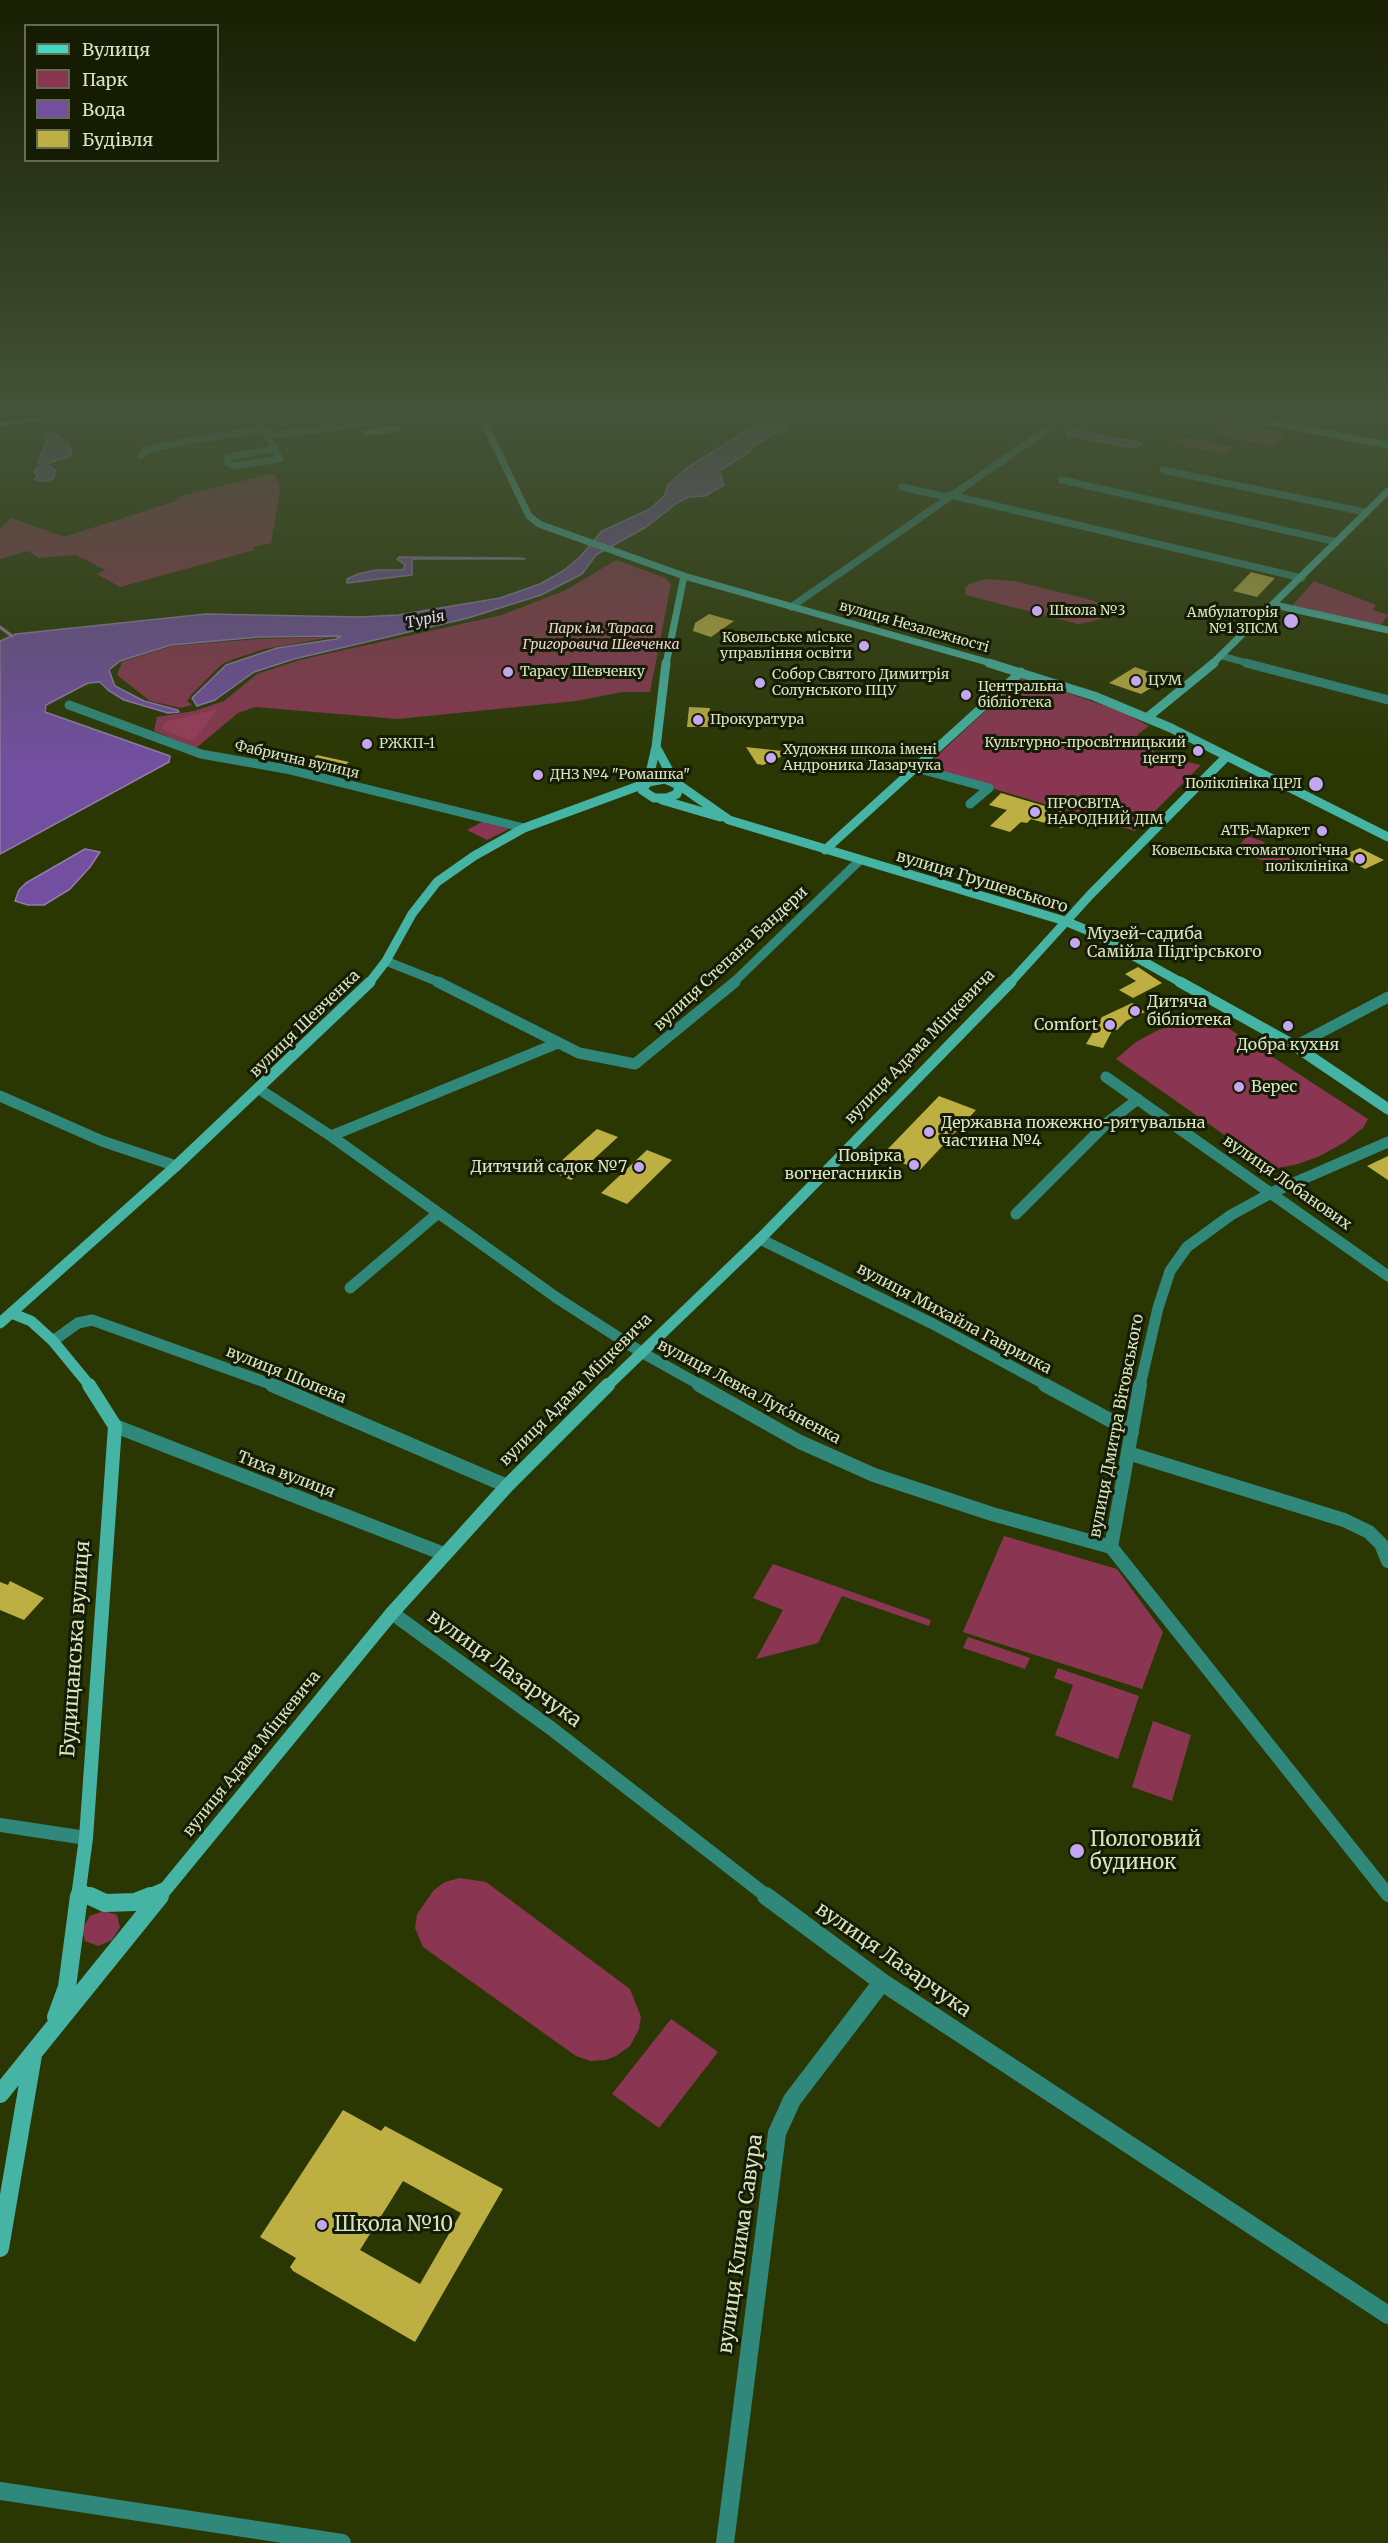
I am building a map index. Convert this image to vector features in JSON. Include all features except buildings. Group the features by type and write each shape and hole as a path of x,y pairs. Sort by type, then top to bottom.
{"street":[{"name":"вулиця Незалежності","path":"557,531 684,576 1021,672 1148,717 1388,837"},
{"path":"791,607 900,531"},
{"path":"1098,531 1302,578"},
{"path":"1287,531 1337,542"},
{"path":"1148,717 1222,656 1348,531"},
{"path":"684,576 674,616 656,747 642,790 651,797 729,820"},
{"path":"1275,605 1388,630"},
{"path":"1222,656 1388,700"},
{"path":"825,850 1021,672"},
{"name":"Фабрична вулиця","path":"69,705 201,754 286,769 524,828"},
{"path":"615,796 673,796 680,791 656,747"},
{"name":"вулиця Адама Міцкевича","path":"0,2094 52,2027 392,1613 444,1554 507,1486 641,1352 760,1239 981,1015 1065,921 1227,756"},
{"path":"916,768 989,788 970,804"},
{"path":"646,783 659,779 677,783"},
{"name":"вулиця Шевченка","path":"6,1318 176,1166 364,990 386,961 412,914 437,882 458,866 524,828 646,783"},
{"name":"вулиця Грушевського","path":"677,783 729,820 859,861 1065,921 1102,938 1295,1046 1388,1109"},
{"name":"вулиця Степана Бандери","path":"386,961 431,978 579,1053 635,1064 729,987 859,861"},
{"path":"1295,1046 1388,997"},
{"path":"331,1136 558,1043"},
{"name":"вулиця Лобанових","path":"1106,1077 1273,1192 1388,1276"},
{"name":"вулиця Левка Лукʼяненка","path":"259,1089 331,1136 436,1214 557,1298 641,1352 800,1442 874,1475 993,1514 1112,1547"},
{"path":"0,1096 102,1140 176,1166"},
{"path":"1016,1214 1108,1122 1138,1099"},
{"name":"вулиця Дмитра Вітовського","path":"1388,1142 1273,1192 1211,1228 1187,1247 1170,1271 1155,1318 1112,1547 1388,1895"},
{"path":"350,1288 436,1214"},
{"name":"вулиця Михайла Гаврилка","path":"760,1239 924,1319 1132,1432"},
{"path":"6,1318 31,1321 53,1341 83,1376 115,1426"},
{"name":"вулиця Шопена","path":"53,1341 78,1323 93,1320 275,1386 507,1486"},
{"name":"Тиха вулиця","path":"115,1426 444,1554"},
{"name":"Будищанська вулиця","path":"52,2027 67,1987 81,1891 115,1426"},
{"path":"1128,1454 1344,1520 1384,1542 1388,1561"},
{"name":"вулиця Лазарчука","path":"392,1613 552,1729 694,1842 882,1982 1388,2315"},
{"path":"0,1825 86,1838"},
{"path":"81,1891 105,1903 135,1902 169,1887"},
{"name":"вулиця Клима Савура","path":"725,2543 777,2133 792,2100 882,1982"},
{"path":"0,2248 33,2054"},
{"path":"0,2491 342,2543"}],"green space":[{"path":"0,531 47,531 64,537 84,531 273,531 271,543 253,547 254,550 120,587 97,574 105,570 76,555 39,558 28,551 0,559"},
{"name":"Парк ім. Тараса Григоровича Шевченка","path":"616,560 666,578 671,584 650,692 622,692 576,701 398,719 255,707 238,713 196,748 154,731 157,717 194,711 224,701 257,674 299,660 502,615 566,590"},
{"path":"986,579 1015,581 1091,600 1104,606 1106,612 1102,618 1078,624 966,595 965,588 969,584"},
{"path":"1314,581 1376,605 1373,610 1388,615 1381,625 1292,606"},
{"path":"332,637 264,649 222,664 192,694 187,701 192,705 181,708 150,701 117,675 122,662 172,646 258,639"},
{"path":"1022,677 1123,712 1149,726 1137,735 1159,756 1201,765 1135,831 924,768"},
{"path":"482,822 509,829 487,840 467,830"},
{"path":"1247,836 1265,842 1262,845 1296,858 1283,867 1235,851"},
{"path":"1208,1015 1368,1119 1363,1128 1345,1142 1320,1156 1298,1164 1273,1169 1116,1059 1136,1042 1158,1030"},
{"path":"1004,1536 1117,1569 1163,1632 1142,1689 963,1632"},
{"path":"773,1564 931,1620 929,1626 842,1596 818,1643 756,1659 783,1610 753,1598"},
{"path":"968,1637 1030,1658 1025,1669 963,1648"},
{"path":"1058,1668 1139,1696 1118,1759 1055,1735 1073,1685 1054,1678"},
{"path":"1153,1721 1191,1735 1172,1801 1132,1787"},
{"path":"460,1878 486,1882 630,1989 641,2017 639,2029 630,2046 616,2056 605,2060 591,2061 576,2056 423,1947 415,1928 417,1914 434,1890 445,1882"},
{"path":"104,1911 117,1915 120,1927 112,1940 98,1946 85,1941 82,1929 90,1916"},
{"path":"671,2019 718,2052 659,2128 612,2094"}],"shaded area":[{"path":"218,709 193,741 162,729 165,722"}],"water":[{"name":"Турія","path":"602,531 639,531 596,555 582,574 541,595 468,618 294,659 254,672 215,700 197,706 192,698 226,665 277,648 336,639 341,636 259,637 171,645 120,661 109,670 115,686 144,701 179,712 168,713 124,700 100,682 88,683 46,705 45,712 170,756 169,762 0,854 0,641 16,634 206,614 359,617 398,615 500,598 540,584 563,571 579,558"},
{"path":"399,557 525,559 412,559 412,575 347,583 347,579 358,574 376,570 403,570 405,565 397,559"},
{"path":"85,849 100,852 70,889 44,905 28,905 15,901 19,890 26,883"}],"waterway":[{"path":"0,627 12,636"}],"place":[{"name":"Школа №3","path":"1037,611"},
{"name":"Амбулаторія №1 ЗПСМ","path":"1291,621"},
{"name":"Ковельське міське управління освіти","path":"864,646"},
{"name":"Тарасу Шевченку","path":"508,672"},
{"name":"ЦУМ","path":"1136,681"},
{"name":"Собор Святого Димитрія Солунського ПЦУ","path":"760,683"},
{"name":"Центральна бібліотека","path":"966,695"},
{"name":"Прокуратура","path":"698,720"},
{"name":"РЖКП-1","path":"367,744"},
{"name":"Культурно-просвітницький центр","path":"1198,751"},
{"name":"Художня школа імені Андроника Лазарчука","path":"771,758"},
{"name":"ДНЗ №4 \"Ромашка\"","path":"538,775"},
{"name":"Поліклініка ЦРЛ","path":"1316,784"},
{"name":"ПРОСВІТА, НАРОДНИЙ ДІМ","path":"1035,812"},
{"name":"АТБ-Маркет","path":"1322,831"},
{"name":"Ковельська стоматологічна поліклініка","path":"1360,859"},
{"name":"Музей-садиба Самійла Підгірського","path":"1075,943"},
{"name":"Дитяча бібліотека","path":"1135,1011"},
{"name":"Comfort","path":"1110,1025"},
{"name":"Добра кухня","path":"1288,1026"},
{"name":"Верес","path":"1239,1087"},
{"name":"Державна пожежно-рятувальна частина №4","path":"929,1132"},
{"name":"Повірка вогнегасників","path":"914,1165"},
{"name":"Дитячий садок №7","path":"639,1167"},
{"name":"Пологовий будинок","path":"1077,1851"},
{"name":"Школа №10","path":"322,2225"}]}
